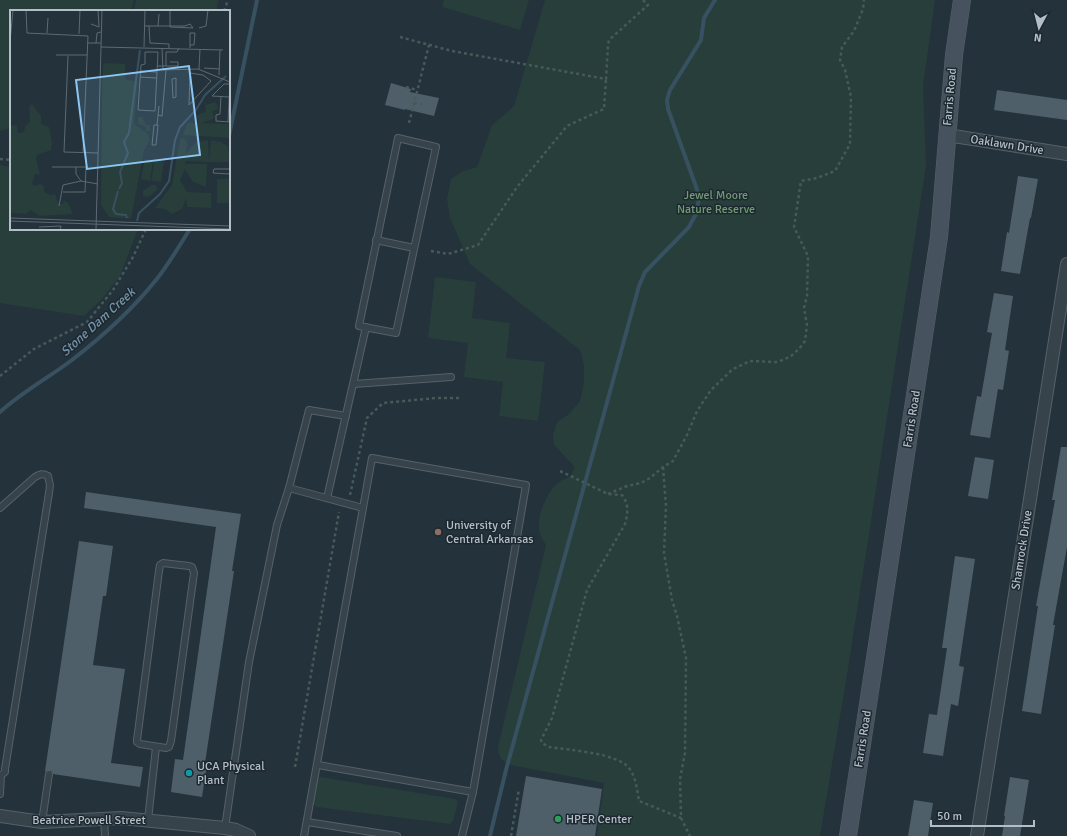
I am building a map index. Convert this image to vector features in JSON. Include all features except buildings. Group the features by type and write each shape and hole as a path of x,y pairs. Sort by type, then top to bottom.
{"street":[{"name":"Farris Road","path":"848,836 939,236 954,55 962,0"},
{"name":"Oaklawn Drive","path":"947,135 1067,154"},
{"name":"Shamrock Drive","path":"977,836 1067,264"},
{"name":"Beatrice Powell Street","path":"0,816 42,822 121,818 148,820 224,828 236,830 249,836"}],"lane":[{"path":"398,138 436,147 414,248 396,333 359,326 398,138"},
{"path":"376,240 414,248"},
{"path":"327,498 366,327"},
{"path":"354,384 451,377"},
{"path":"224,828 249,662 277,525 289,488 309,410 346,416"},
{"path":"304,836 318,765 372,458 526,485 473,792 462,836"},
{"path":"0,508 35,477 40,474 48,476 50,485 48,500 5,772 1,776 0,794"},
{"path":"289,488 363,508"},
{"path":"166,562 189,566 194,570 194,576 171,743 167,748 156,746 140,744 137,742 137,737 159,571 160,565 166,562"},
{"path":"148,820 156,746"},
{"path":"318,765 473,792"},
{"path":"42,822 50,774"},
{"path":"104,819 105,836"},
{"path":"307,822 397,836"}],"path":[{"path":"224,10 228,0"},
{"path":"431,251 448,254 478,245 517,187 567,126 604,109 609,40 648,5 643,0"},
{"path":"608,494 627,486 641,483 673,461 687,435 697,411 711,390 733,369 750,361 776,362 784,360 799,349 805,341 807,325 804,308 808,296 808,256 794,227 798,198 801,181 817,178 835,171 850,144 851,97 845,70 840,60 842,47 854,31 863,9 864,0"},
{"path":"400,37 452,51 606,79"},
{"path":"409,123 430,45"},
{"path":"406,87 417,90"},
{"path":"414,103 422,104"},
{"path":"0,159 10,160"},
{"path":"0,376 34,349 87,322 113,290 133,258 146,230"},
{"path":"350,495 367,418 383,403 436,398 461,398"},
{"path":"663,467 666,506 664,553 672,600 686,658 685,753 680,779 681,818 690,836"},
{"path":"560,471 608,494 622,495 627,505 628,513 625,524 586,590 552,718 541,740 542,743 549,747 612,757 629,768 636,783 639,801 681,818"},
{"path":"295,768 340,512"},
{"path":"511,836 519,788"}],"green space":[{"path":"0,0 134,0 131,10 10,10 10,128 0,131"},
{"path":"136,0 219,0 216,10 134,10"},
{"path":"444,0 529,0 520,30 442,7"},
{"name":"Jewel Moore Nature Reserve","path":"545,0 935,0 923,86 926,166 848,669 820,836 597,836 604,783 511,765 503,761 499,754 498,747 546,545 540,534 540,514 549,493 558,483 571,475 574,466 554,445 553,435 557,422 569,414 580,401 584,383 584,365 580,350 470,264 450,218 447,199 451,179 463,171 477,167 492,125 514,106"},
{"path":"0,165 10,167 10,230 138,230 120,276 101,300 84,316 0,303"},
{"path":"435,277 476,282 472,318 510,323 506,358 545,362 538,421 499,416 503,382 464,377 468,343 428,338"},
{"path":"321,777 455,799 458,802 453,821 450,824 317,807 313,803 317,780"}],"waterway":[{"name":"Stone Dam Creek","path":"230,131 257,0"},
{"path":"490,836 506,770 639,286 645,272 689,227 697,212 699,195 668,109 667,100 670,90 701,40 704,18 715,0"},
{"name":"Stone Dam Creek","path":"0,412 17,398 72,360 117,322 156,280 189,230"}],"place":[{"name":"University of Central Arkansas","path":"438,532"},
{"name":"UCA Physical Plant","path":"189,773"},
{"name":"HPER Center","path":"558,819"}]}
